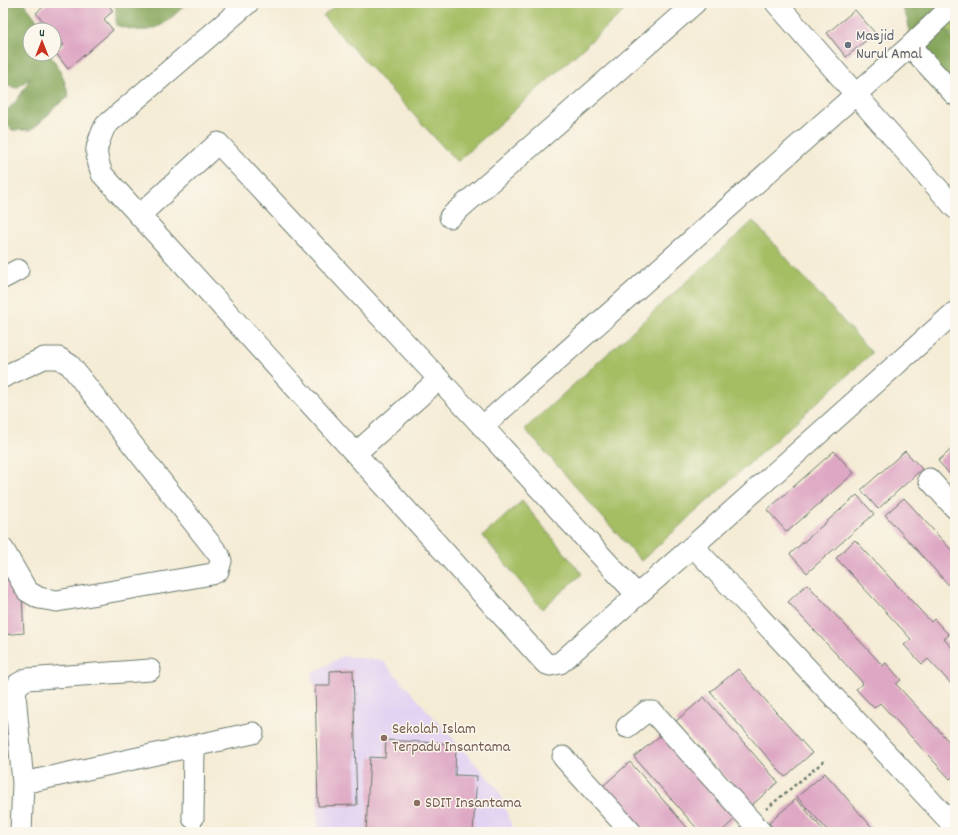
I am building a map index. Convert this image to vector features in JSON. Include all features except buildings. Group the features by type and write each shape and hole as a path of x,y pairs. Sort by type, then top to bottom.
{"street":[{"path":"248,3 105,126 97,146 97,158 102,174 356,452 545,663 550,665 560,663 694,546 955,312"},
{"path":"450,217 695,3"},
{"path":"776,3 955,208"},
{"path":"483,426 953,6"},
{"path":"910,46 955,95"},
{"path":"140,215 218,143 483,426 637,595"},
{"path":"3,378 44,358 59,358 70,365 219,555 221,561 218,571 212,574 57,601 39,598 27,591 3,549"},
{"path":"356,452 439,379"},
{"path":"929,479 955,508"},
{"path":"694,546 955,827"},
{"path":"21,832 23,783 15,694 18,684 27,679 150,670"},
{"path":"627,727 646,712 653,712 756,827"},
{"path":"23,783 253,734"},
{"path":"193,818 194,746"},
{"path":"563,757 631,832"}],"path":[{"path":"756,827 824,761"}],"shaded area":[{"name":"Sekolah Islam Terpadu Insantama","path":"343,656 382,660 498,789 514,832 318,832 315,686 311,674"}],"green space":[{"path":"3,3 24,3 38,22 22,22 22,62 55,62 62,74 69,97 56,106 31,130 12,130 3,121 3,113 12,106 19,97 30,78 17,88 3,85"},
{"path":"112,3 187,3 170,19 156,28 139,30 116,25 116,8"},
{"path":"338,3 633,3 457,162 323,16"},
{"path":"899,3 940,3 942,21 951,38 955,39 955,98 910,38 908,21 902,6"},
{"path":"923,3 948,3 955,11 955,39"},
{"path":"753,221 872,353 641,561 525,429"},
{"path":"522,501 582,574 542,609 483,536"}],"place":[{"name":"Masjid Nurul Amal","path":"848,45"},
{"name":"Sekolah Islam Terpadu Insantama","path":"384,738"},
{"name":"SDIT Insantama","path":"417,803"}]}
